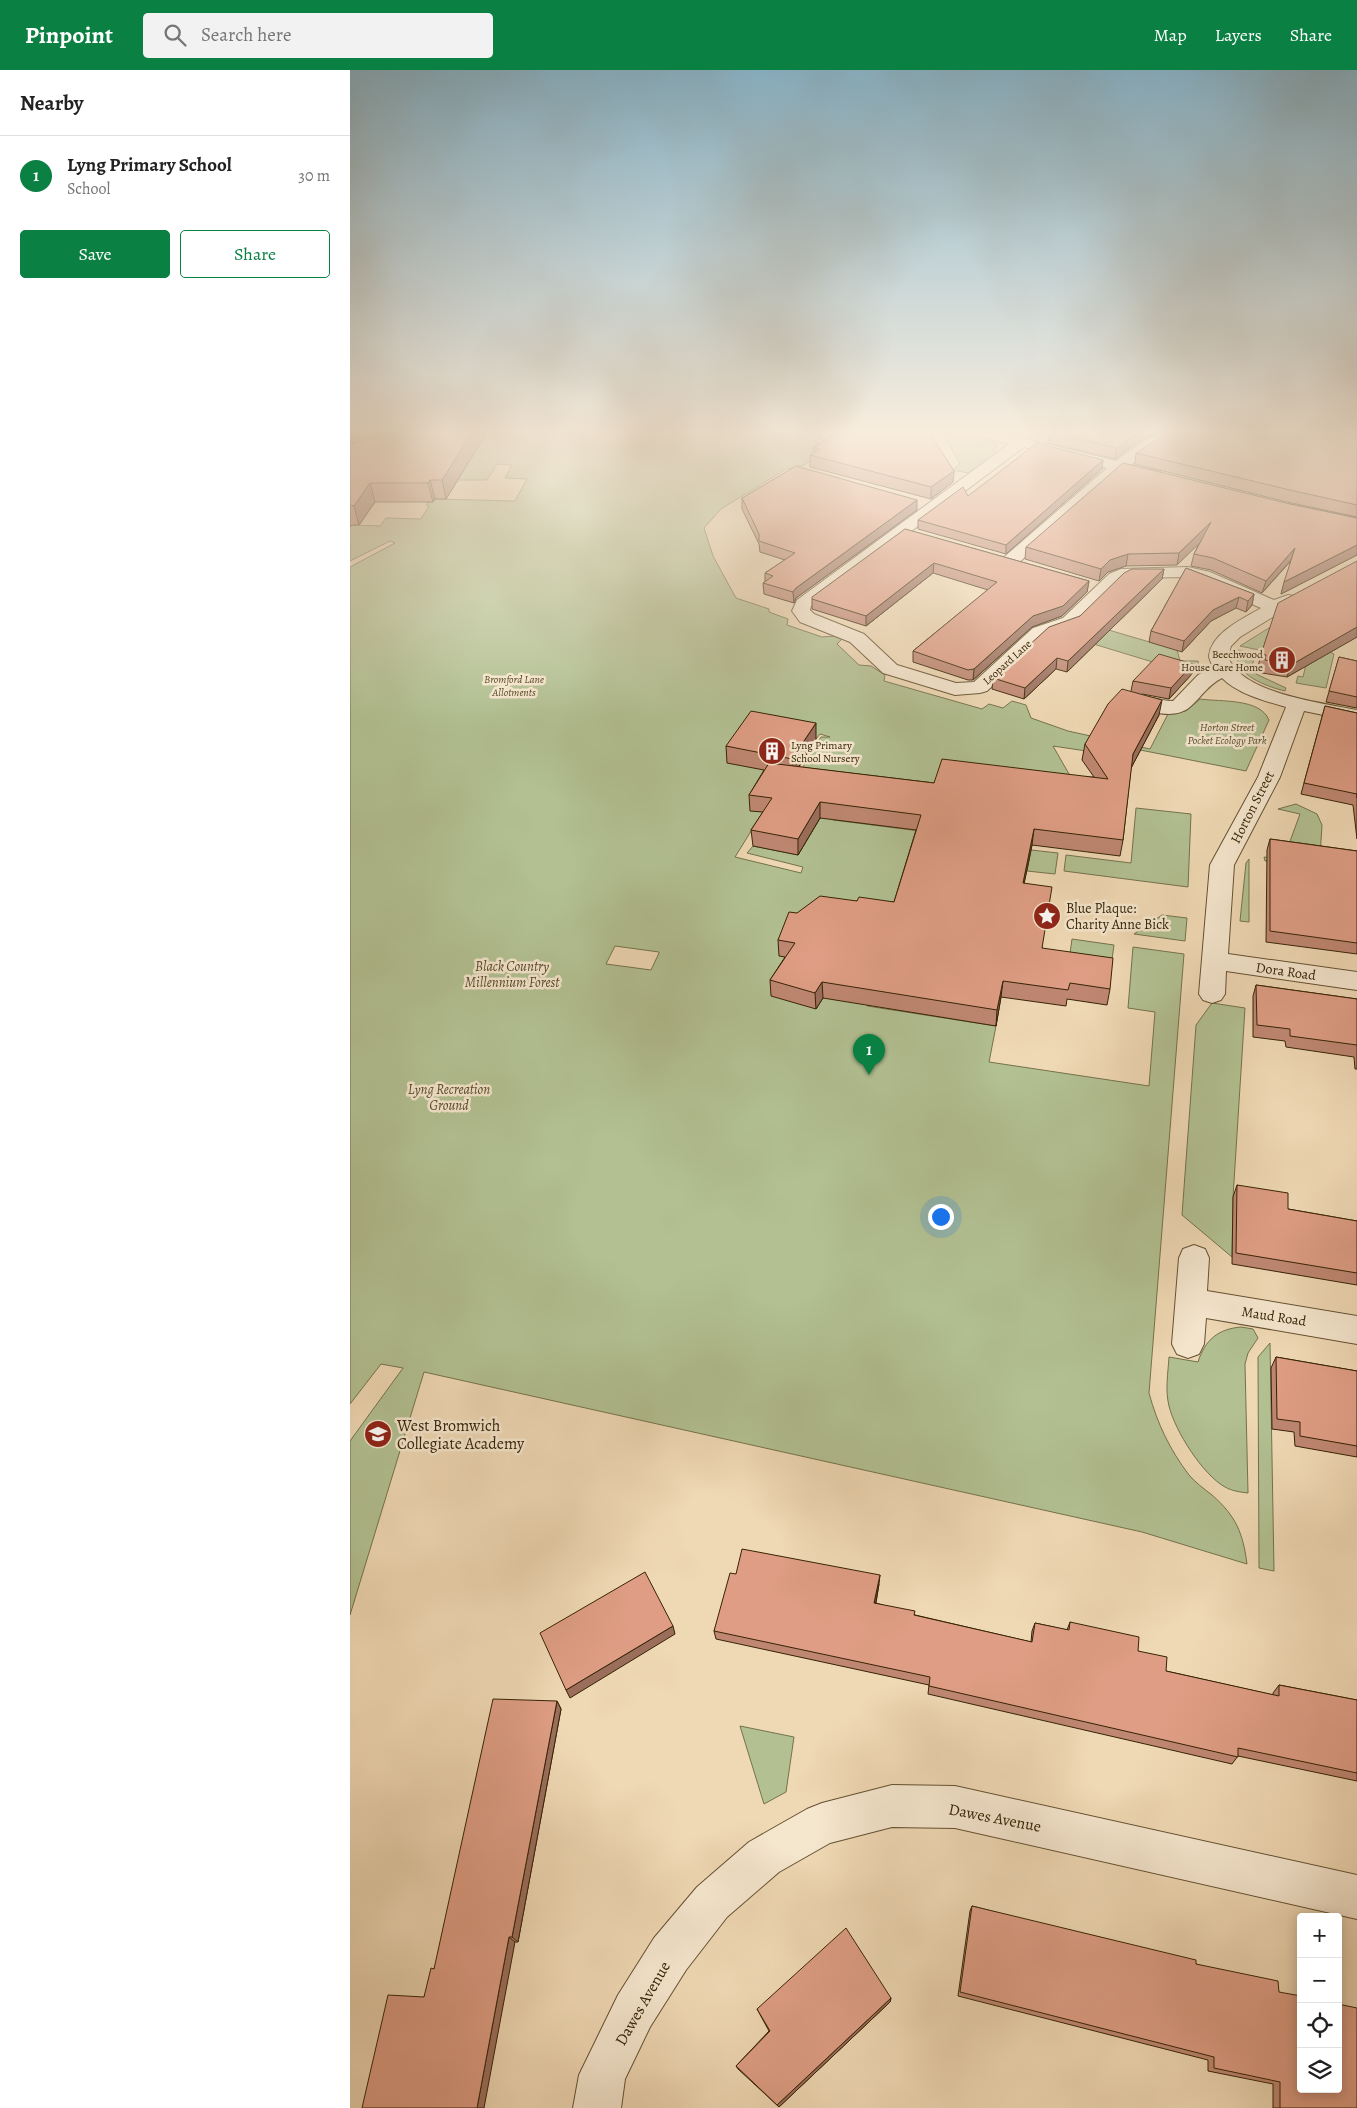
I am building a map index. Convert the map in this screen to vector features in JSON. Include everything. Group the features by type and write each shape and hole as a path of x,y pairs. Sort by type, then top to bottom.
{"street":[{"name":"Leopard Lane","path":"907,526 803,604 801,611 807,618 857,638 890,669 955,689 980,686 1040,632 1070,622 1115,578 1127,573 1188,572 1204,576 1275,607"},
{"path":"1009,562 1051,526"},
{"path":"900,531 920,537"},
{"path":"991,557 1027,567"},
{"path":"1082,583 1103,589"},
{"path":"1306,590 1234,633 1221,646 1218,657 1224,670 1236,680 1261,693 1297,704 1357,716"},
{"path":"1127,699 1158,707 1177,707 1184,703 1205,679 1224,670"},
{"name":"Horton Street","path":"1212,994 1222,865 1269,777 1297,704"},
{"name":"Dora Road","path":"1215,962 1357,981"},
{"path":"1188,1344 1194,1258"},
{"name":"Maud Road","path":"1192,1302 1357,1330"},
{"name":"Dawes Avenue","path":"597,2108 602,2075 634,2010 670,1954 712,1902 742,1876 771,1853 822,1824 892,1806 956,1807 1357,1898"}],"green space":[{"path":"706,526 704,528 713,556 736,598 769,609 769,612 788,619 787,625 822,637 835,636 842,639 837,644 859,665 871,666 885,675 884,681 982,709 989,704 1003,708 1012,701 1026,705 1031,718 1068,731 1150,749 1168,714 1186,711 1200,699 1249,704 1264,713 1269,720 1246,771 1095,741 1093,752 1053,746 1073,781 934,799 800,772 821,737 830,737 820,734 816,739 727,762 786,774 751,810 763,812 735,857 801,873 803,867 747,853 753,846 798,855 837,790 833,820 920,831 887,941 815,962 876,978 867,1006 996,1026 989,1062 1149,1086 1155,1012 1128,1008 1133,947 1184,954 1149,1393 1165,1436 1182,1466 1191,1478 1212,1495 1233,1518 1243,1543 1247,1564 1142,1532 424,1372 350,1615 350,1441 403,1368 381,1364 350,1404 350,567 395,543 390,541 350,561 350,527","holes":["615,946 659,953 651,970 606,964"]},
{"path":"1088,624 1177,650 1180,661 1198,661 1199,667 1192,674 1087,642"},
{"path":"1272,626 1264,651 1240,646"},
{"path":"1311,644 1334,654 1326,688 1296,683 1298,676 1303,677"},
{"path":"1238,650 1256,654 1251,668 1257,669 1256,674 1286,688 1285,691 1261,683 1245,672 1237,658"},
{"path":"1296,804 1317,814 1322,825 1320,857 1296,865 1265,861 1264,857 1288,860 1289,844 1300,814 1278,809"},
{"path":"1136,808 1191,814 1188,887 1064,871 1066,855 1131,863"},
{"path":"1031,850 1058,853 1055,874 1027,871"},
{"path":"1249,859 1249,922 1240,921 1246,863"},
{"path":"1162,915 1187,918 1185,941 1134,934"},
{"path":"1072,939 1114,945 1110,974 1068,968"},
{"path":"1212,1003 1245,1008 1233,1197 1232,1257 1182,1215 1196,1025"},
{"path":"1241,1327 1253,1329 1258,1338 1248,1353 1245,1364 1248,1493 1225,1487 1199,1463 1177,1428 1167,1394 1169,1357 1198,1362 1204,1348 1214,1337 1226,1330"},
{"path":"1270,1343 1274,1571 1259,1568 1258,1357"},
{"path":"740,1726 794,1737 786,1792 764,1804"}],"building":[{"path":"755,526 881,526 793,592 763,583 773,576 765,573 795,553 759,541 759,534"},
{"path":"939,526 1028,526 1006,545"},
{"path":"1050,526 1207,526 1179,553 1128,554 1110,560 1101,569 1026,547"},
{"path":"1209,526 1357,526 1357,545 1284,582 1295,548 1266,581 1213,558 1194,554"},
{"path":"905,529 1089,581 1063,606 1033,616 974,669 968,670 913,651 997,582 934,563 866,616 812,599 812,597"},
{"path":"1357,561 1357,627 1291,665 1265,660 1266,655 1261,654 1278,603"},
{"path":"1186,568 1254,594 1248,601 1239,597 1213,610 1184,641 1151,631"},
{"path":"1132,569 1164,569 1068,661 1057,658 1025,688 993,678 1049,627 1080,616 1124,573"},
{"path":"1159,654 1193,664 1171,688 1133,681"},
{"path":"1339,657 1357,661 1357,697 1329,691"},
{"path":"1122,689 1162,700 1133,754 1123,840 1034,829 1023,883 1052,887 1042,948 1113,958 1110,989 1070,983 1068,990 1003,981 997,1010 822,982 815,993 770,980 795,943 778,940 789,912 797,913 820,896 857,901 859,897 894,902 921,815 820,802 798,839 751,830 772,798 749,795 769,763 934,783 942,759 1108,779 1085,744 1108,704"},
{"path":"1325,706 1357,713 1357,794 1304,783"},
{"path":"751,711 816,723 792,759 726,746"},
{"path":"1270,839 1357,851 1357,943 1270,931"},
{"path":"1256,985 1357,999 1357,1045 1290,1036 1290,1029 1257,1025"},
{"path":"1237,1185 1288,1193 1288,1209 1357,1221 1357,1273 1236,1253"},
{"path":"1276,1357 1357,1371 1357,1446 1300,1436 1300,1422 1277,1419"},
{"path":"742,1549 880,1575 874,1603 915,1611 914,1615 1032,1642 1035,1623 1069,1630 1070,1622 1139,1637 1138,1651 1167,1657 1166,1671 1279,1696 1279,1685 1357,1700 1357,1773 1238,1748 1238,1757 929,1686 930,1677 714,1631 730,1573 736,1574"},
{"path":"645,1572 673,1626 566,1690 540,1633"},
{"path":"493,1699 557,1701 512,1937 509,1937 477,2108 362,2108 388,1995 424,1997 431,1968 434,1969"},
{"path":"972,1906 1196,1960 1196,1964 1278,1981 1279,1992 1297,1995 1297,2093 1342,2093 1342,2005 1357,2008 1357,2108 1280,2108 1280,2082 1214,2068 1214,2057 960,1992"},
{"path":"846,1928 891,1998 777,2105 736,2066 770,2031 757,2009"}],"place":[{"name":"Beechwood House Care Home","path":"1282,660"},
{"name":"Lyng Primary School Nursery","path":"772,751"},
{"name":"Blue Plaque: Charity Anne Bick","path":"1047,916"},
{"name":"Lyng Primary School","path":"869,1075"},
{"name":"West Bromwich Collegiate Academy","path":"378,1434"}],"park label":[{"name":"Bromford Lane Allotments","path":"514,685"},
{"name":"Horton Street Pocket Ecology Park","path":"1227,733"},
{"name":"Black Country Millennium Forest","path":"512,974"},
{"name":"Lyng Recreation Ground","path":"449,1098"}]}
